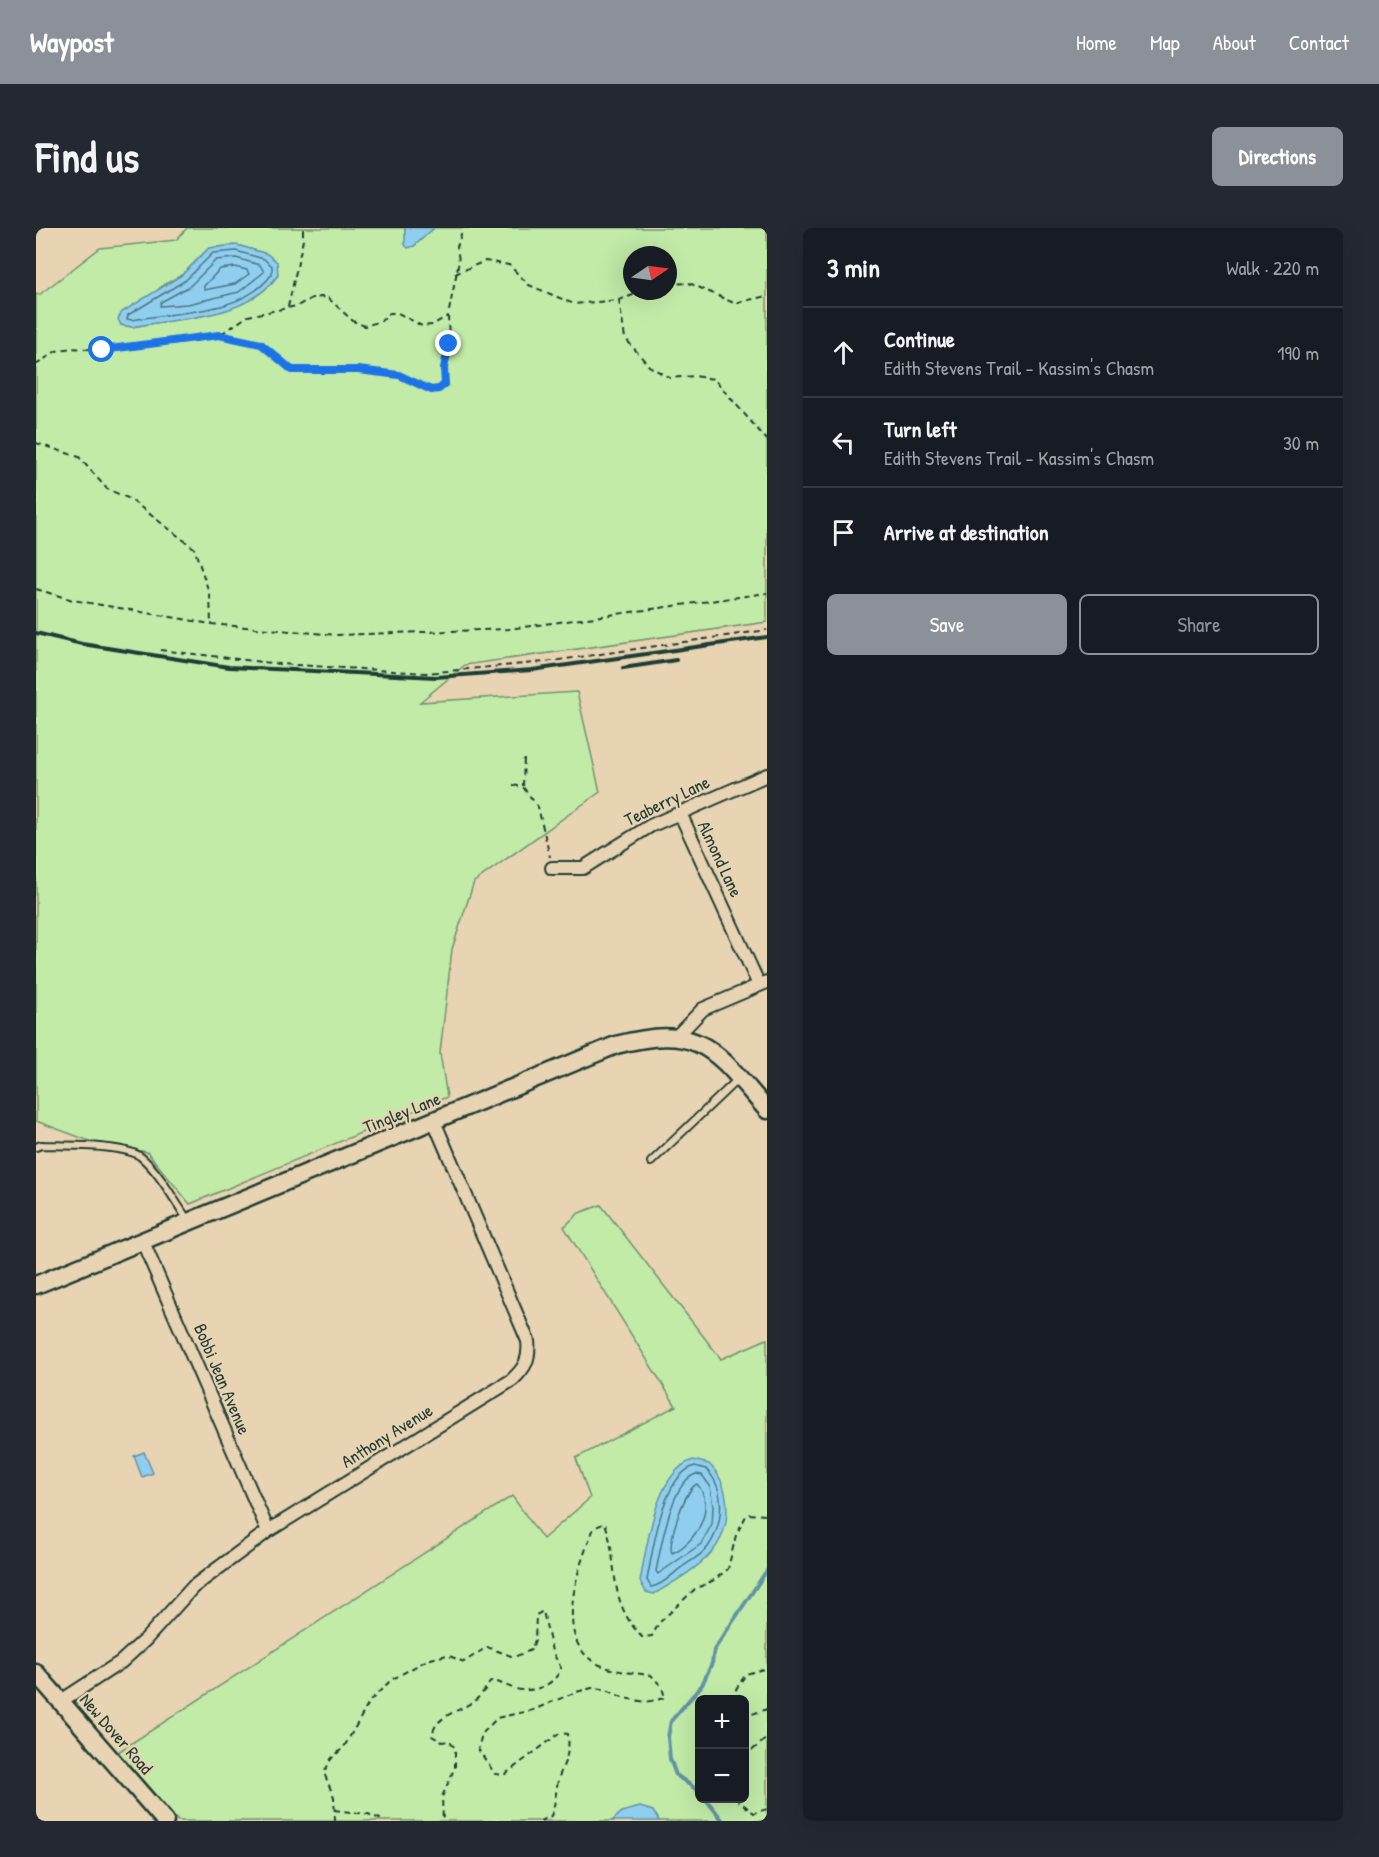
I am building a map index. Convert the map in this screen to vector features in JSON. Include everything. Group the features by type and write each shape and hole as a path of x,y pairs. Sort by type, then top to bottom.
{"street":[{"name":"Teaberry Lane","path":"552,868 583,868 650,826 767,775"},
{"name":"Almond Lane","path":"680,813 763,983"},
{"path":"677,1036 703,1009 763,983"},
{"name":"Tingley Lane","path":"36,1285 616,1046 643,1038 677,1036 703,1046 727,1064 767,1110"},
{"name":"Anthony Avenue","path":"61,1701 121,1662 146,1639 193,1587 268,1531 512,1380 527,1363 530,1352 528,1341 434,1121"},
{"name":"Bobbi Jean Avenue","path":"143,1242 268,1531"},
{"name":"New Dover Road","path":"36,1673 165,1821"}],"lane":[{"path":"651,1162 739,1077"},
{"path":"36,1147 41,1145 123,1150 139,1155 155,1172 189,1222"}],"path":[{"path":"288,308 303,240 303,228"},
{"path":"36,365 56,351 70,348 102,350 219,335 261,344 292,370 358,370 399,375 431,390 439,389 445,384 444,368 449,344 448,316 454,274 459,261 457,247 463,228"},
{"path":"454,274 485,261 508,265 529,285 574,304 623,298"},
{"path":"677,284 689,283 734,303 767,297"},
{"path":"219,335 248,316 288,308 312,298 327,298 353,321 365,326 381,321 390,314 398,313 422,326 432,325 448,316"},
{"path":"618,300 625,338 649,366 670,378 694,376 714,379 767,440"},
{"path":"36,443 79,457 107,489 129,499 194,548 210,595 211,624"},
{"path":"36,589 73,600 211,624 337,635 509,629 767,593"},
{"path":"160,650 280,664 426,673 545,662 767,630"},
{"path":"523,786 524,756"},
{"path":"513,785 523,786 530,793 542,820 552,868"},
{"path":"540,1821 551,1816 557,1800 556,1785 566,1763 568,1734 560,1733 549,1740 504,1775 495,1774 478,1749 482,1734 490,1724 497,1718 533,1710 592,1688 604,1689 624,1698 646,1702 664,1698 662,1687 651,1675 626,1672 599,1664 585,1653 573,1632 572,1601 579,1566 594,1528 604,1523 610,1538 618,1600 627,1622 642,1637 652,1636 659,1623 695,1589 714,1580 728,1569 735,1535 747,1514 767,1515"},
{"path":"335,1821 334,1797 324,1773 331,1760 344,1747 370,1701 391,1680 427,1660 447,1655 464,1662 487,1647 514,1657 531,1650 535,1640 536,1615 543,1611 552,1651 561,1668 558,1677 549,1684 522,1690 491,1681 474,1702 444,1717 433,1727 432,1736 442,1742 449,1742 455,1748 455,1767 442,1797 443,1821"},
{"path":"739,1695 736,1689 746,1674 767,1668"},
{"path":"749,1712 752,1714 767,1709"},
{"path":"749,1753 767,1738"},
{"path":"741,1803 754,1814 767,1809"},
{"path":"334,1810 368,1814 385,1821"}],"green space":[{"path":"187,228 405,228 405,235 414,246 434,228 767,228 767,622 465,665 420,702 577,692 600,792 474,882 452,949 440,1053 447,1097 190,1204 147,1152 95,1143 36,1121 36,294 39,295 100,248 176,240","holes":["237,245 267,254 278,275 265,289 249,300 212,313 132,327 121,325 163,285 182,275 209,248"]},
{"path":"601,1205 721,1359 767,1339 767,1821 659,1821 656,1815 623,1812 612,1821 178,1821 118,1752 512,1496 543,1539 590,1498 576,1458 676,1406 564,1227 579,1213"}],"water":[{"path":"405,228 434,228 414,246 408,248 405,245"},
{"path":"237,245 267,254 277,262 278,275 265,290 249,301 212,314 132,327 121,325 118,319 122,312 182,275 209,248"},
{"path":"144,1452 153,1473 142,1477 134,1456"},
{"path":"693,1460 709,1464 717,1473 722,1484 727,1508 723,1532 711,1553 699,1565 654,1594 646,1592 640,1581 650,1531 661,1495 680,1467"},
{"path":"640,1807 653,1811 659,1821 612,1821 622,1812"}],"waterway":[{"path":"695,1788 676,1775 670,1759 668,1737 671,1721 702,1685 712,1663 714,1650 767,1570"},
{"path":"709,1803 723,1821"}],"railway":[{"path":"36,633 82,644 229,667 436,677 532,670 767,637"},
{"path":"623,668 676,660"}],"route":[{"path":"102,350 151,345 189,337 219,335 261,344 292,370 303,372 358,370 399,375 431,390 439,389 445,384 444,368 449,344"}]}
